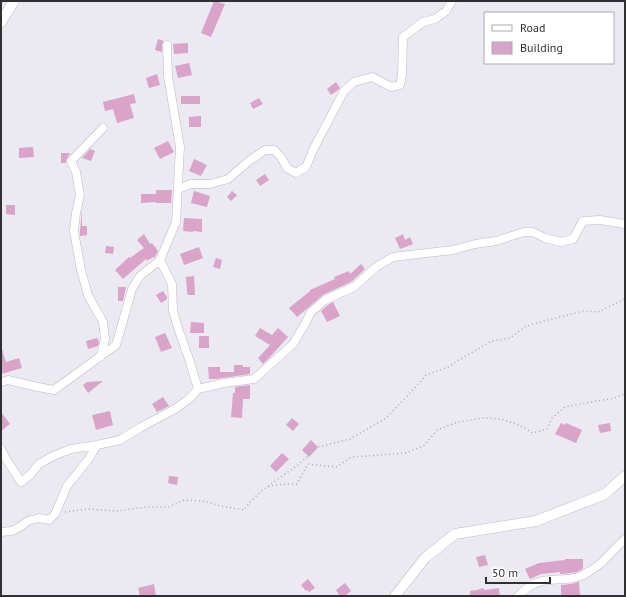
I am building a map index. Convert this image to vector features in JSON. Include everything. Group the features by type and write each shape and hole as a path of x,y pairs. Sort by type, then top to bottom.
{"street":[{"path":"1,22 14,1"},
{"path":"178,189 191,184 210,184 228,179 249,161 265,150 274,150 281,157 287,168 296,173 306,167 314,148 344,90 354,82 372,77 391,87 400,85 402,75 403,37 423,22 435,19 446,11 452,1"},
{"path":"1,382 8,380 54,390 116,345 132,289 140,276 160,260 176,222 180,147 168,76 167,45"},
{"path":"101,356 105,339 103,322 88,295 81,270 74,231 80,195 76,172 71,162 103,128"},
{"path":"1,448 6,460 21,482 30,475 39,464 52,456 71,449 120,440 175,409 189,399 198,389 224,383 254,379 293,344 311,312 325,300 354,287 376,267 393,257 453,250 496,241 524,232 533,232 545,238 561,242 573,239 583,222 600,220 625,224"},
{"path":"160,260 172,284 173,311 198,389"},
{"path":"1,532 12,531 28,521 39,518 49,520 55,514 67,486 88,460 97,445"},
{"path":"395,596 425,558 455,534 536,521 605,494 625,476"},
{"path":"518,596 524,589 536,582 572,579 584,575 598,566 625,539"}],"path":[{"path":"55,514 87,509 118,511 146,507 169,507 184,500 203,501 244,510 266,487 298,465 318,447 350,439 386,418 426,375 448,367 492,341 510,338 526,326 545,320 583,312 598,312 625,299"},
{"path":"266,487 283,484 297,484 308,464 336,466 352,457 406,453 425,445 437,430 458,422 483,418 501,419 519,425 533,433 546,429 552,418 565,407 614,398 625,394"}],"building":[{"path":"214,1 225,4 211,37 201,33"},
{"path":"158,39 164,41 162,45 162,52 155,50"},
{"path":"188,43 188,53 174,54 173,44"},
{"path":"189,63 192,75 178,78 175,66"},
{"path":"157,74 160,85 149,88 146,78"},
{"path":"336,82 340,88 331,95 327,89"},
{"path":"134,94 136,103 130,104 134,118 117,123 113,109 105,111 103,102"},
{"path":"181,96 200,96 200,104 181,104"},
{"path":"259,98 263,104 253,109 250,103"},
{"path":"201,116 201,127 189,127 189,117"},
{"path":"168,141 174,152 160,159 154,148"},
{"path":"33,147 34,157 19,158 19,148"},
{"path":"90,149 95,151 91,161 82,158"},
{"path":"61,153 70,153 66,163 61,163"},
{"path":"194,159 207,165 201,176 189,171"},
{"path":"265,174 269,180 260,186 256,180"},
{"path":"156,190 172,190 171,203 141,203 141,194 156,194"},
{"path":"194,191 210,196 207,207 191,203"},
{"path":"232,191 237,195 231,201 227,197"},
{"path":"6,205 15,205 15,215 6,214"},
{"path":"82,210 82,226 87,226 87,235 80,236 80,231"},
{"path":"184,218 202,219 202,232 183,231"},
{"path":"144,234 150,244 152,243 158,251 154,258 153,257 147,261 146,259 123,279 115,270 129,257 130,258 144,248 137,240"},
{"path":"403,234 405,240 410,237 413,244 400,249 395,238"},
{"path":"106,246 114,247 113,254 105,253"},
{"path":"199,247 203,258 184,265 180,254"},
{"path":"216,258 222,260 220,269 213,267"},
{"path":"361,264 365,269 351,282 323,295 297,317 289,308 310,290 349,271 350,274"},
{"path":"194,276 195,295 188,295 186,277"},
{"path":"118,287 126,287 123,301 118,301"},
{"path":"163,291 167,299 161,303 156,295"},
{"path":"333,302 340,316 327,322 321,311"},
{"path":"191,322 204,323 204,333 190,333"},
{"path":"260,328 272,335 278,328 288,337 263,364 258,358 270,345 255,336"},
{"path":"165,333 172,348 161,352 155,337"},
{"path":"199,336 209,336 209,348 199,348"},
{"path":"97,338 99,342 98,346 88,349 86,341"},
{"path":"1,349 6,362 19,358 22,368 1,374"},
{"path":"234,365 250,367 250,374 209,379 208,367 220,367 220,372 234,372"},
{"path":"103,381 88,393 83,385 87,382"},
{"path":"250,385 250,399 243,399 242,418 231,417 235,387"},
{"path":"163,397 169,406 157,412 152,404"},
{"path":"110,411 113,425 96,430 92,415"},
{"path":"1,412 10,424 1,431"},
{"path":"292,418 299,424 293,431 286,425"},
{"path":"561,423 565,425 566,423 582,430 576,443 555,434"},
{"path":"610,423 611,431 600,433 598,425"},
{"path":"311,440 318,447 309,457 302,450"},
{"path":"282,453 289,459 276,472 270,466"},
{"path":"169,476 178,477 177,485 168,483"},
{"path":"485,555 488,565 479,567 476,557"},
{"path":"565,559 583,559 583,569 570,573 560,574 560,572 541,574 530,579 525,569 539,563"},
{"path":"308,579 315,588 309,592 307,590 306,591 301,585"},
{"path":"579,582 580,595 561,596 561,585"},
{"path":"345,583 351,591 345,596 340,596 336,590"},
{"path":"154,584 156,596 140,596 138,588"},
{"path":"483,588 484,590 499,588 500,596 470,596 470,591"}]}
